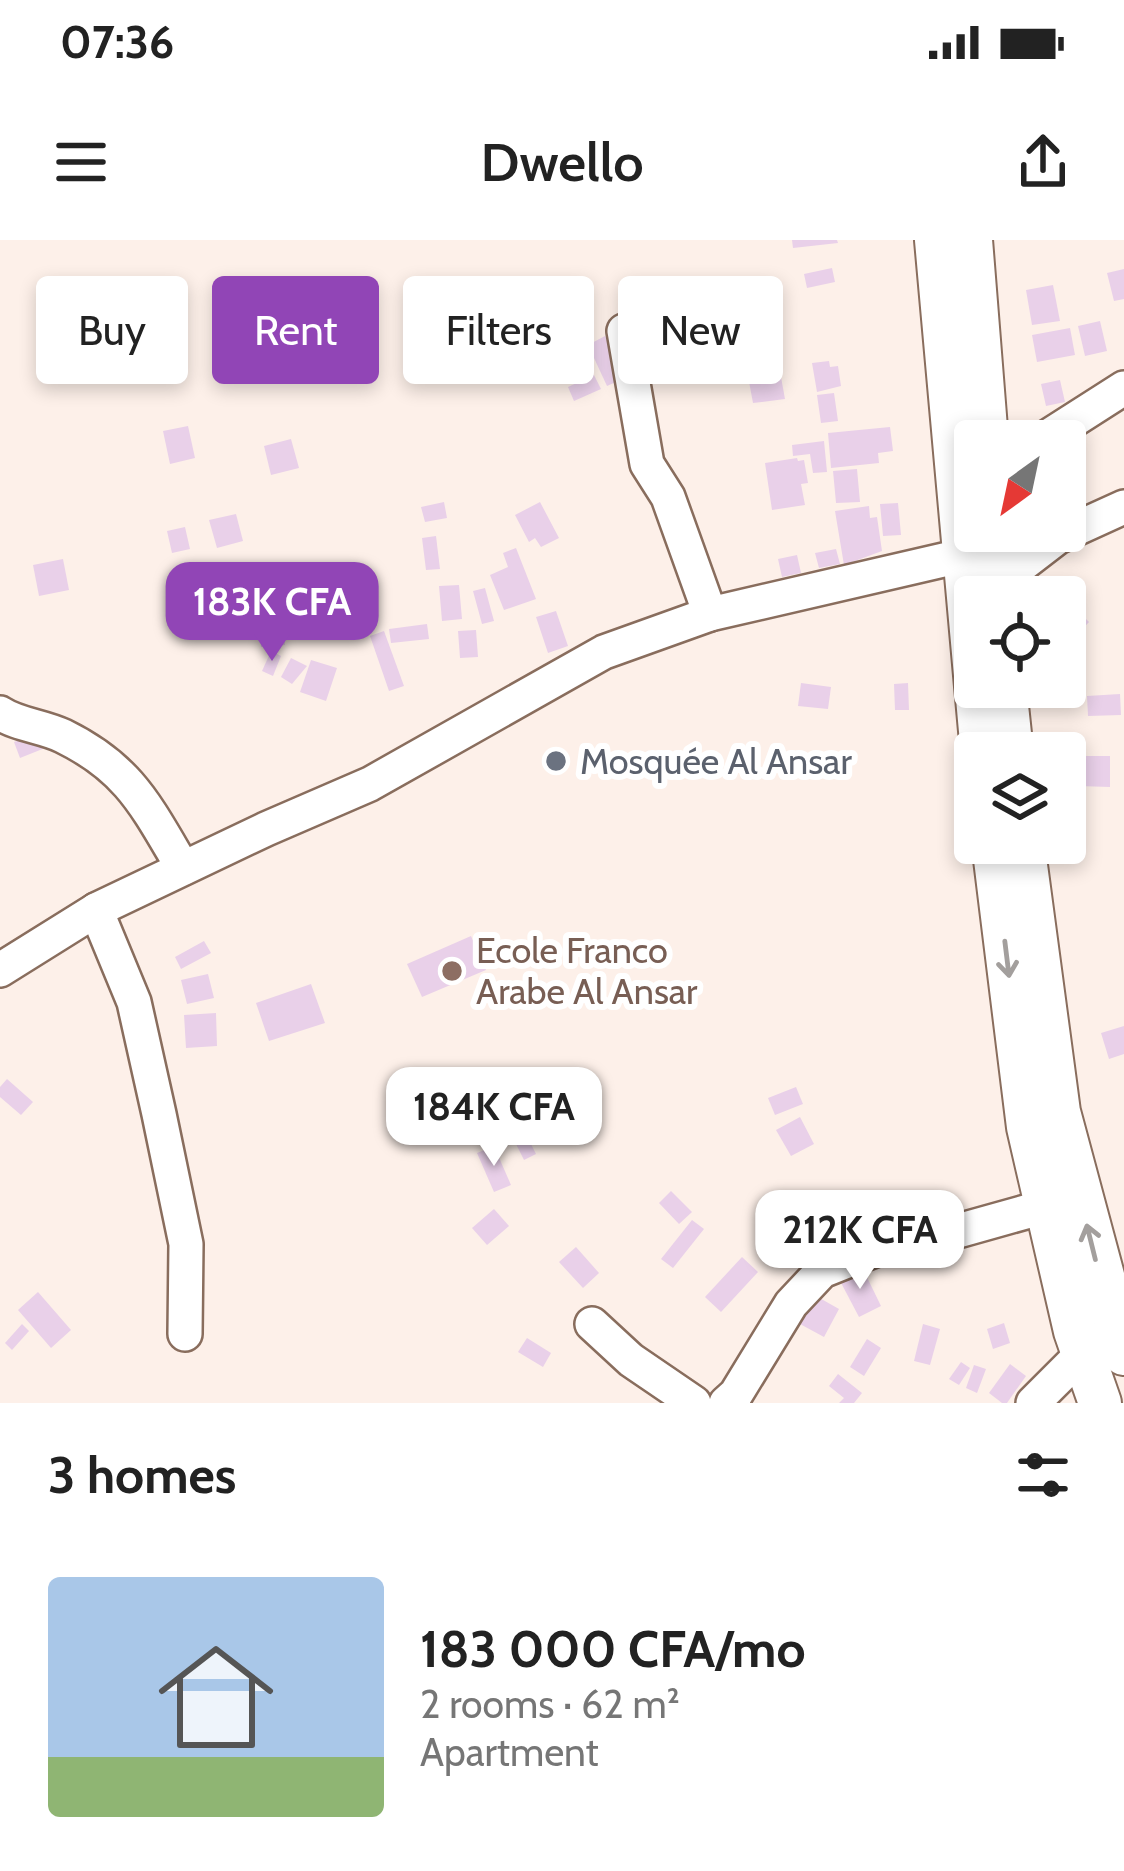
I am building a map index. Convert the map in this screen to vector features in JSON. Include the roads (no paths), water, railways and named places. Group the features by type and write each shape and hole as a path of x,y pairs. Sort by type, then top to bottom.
{"main road":[{"path":"936,240 959,420"},
{"path":"970,240 985,420"},
{"path":"983,732 989,567"},
{"path":"996,864 1028,1127 1046,1206 1104,1354"},
{"path":"1026,864 1059,1112 1104,1354 1100,1403"}],"street":[{"path":"633,384 647,464 668,497 710,614"},
{"path":"1074,420 1124,388"},
{"path":"0,970 96,910 370,784 604,652 710,614 989,567 1124,507"},
{"path":"0,713 11,720 38,724 98,753 136,789 183,868"},
{"path":"96,910 134,1002 159,1114 186,1244 185,1334"},
{"path":"726,1403 791,1304 822,1271 877,1249 1046,1206"},
{"path":"592,1324 631,1360 694,1403"},
{"path":"1033,1403 1104,1354"}],"place":[{"name":"Mosquée Al Ansar","path":"556,761"},
{"name":"Ecole Franco Arabe Al Ansar","path":"452,971"}]}
